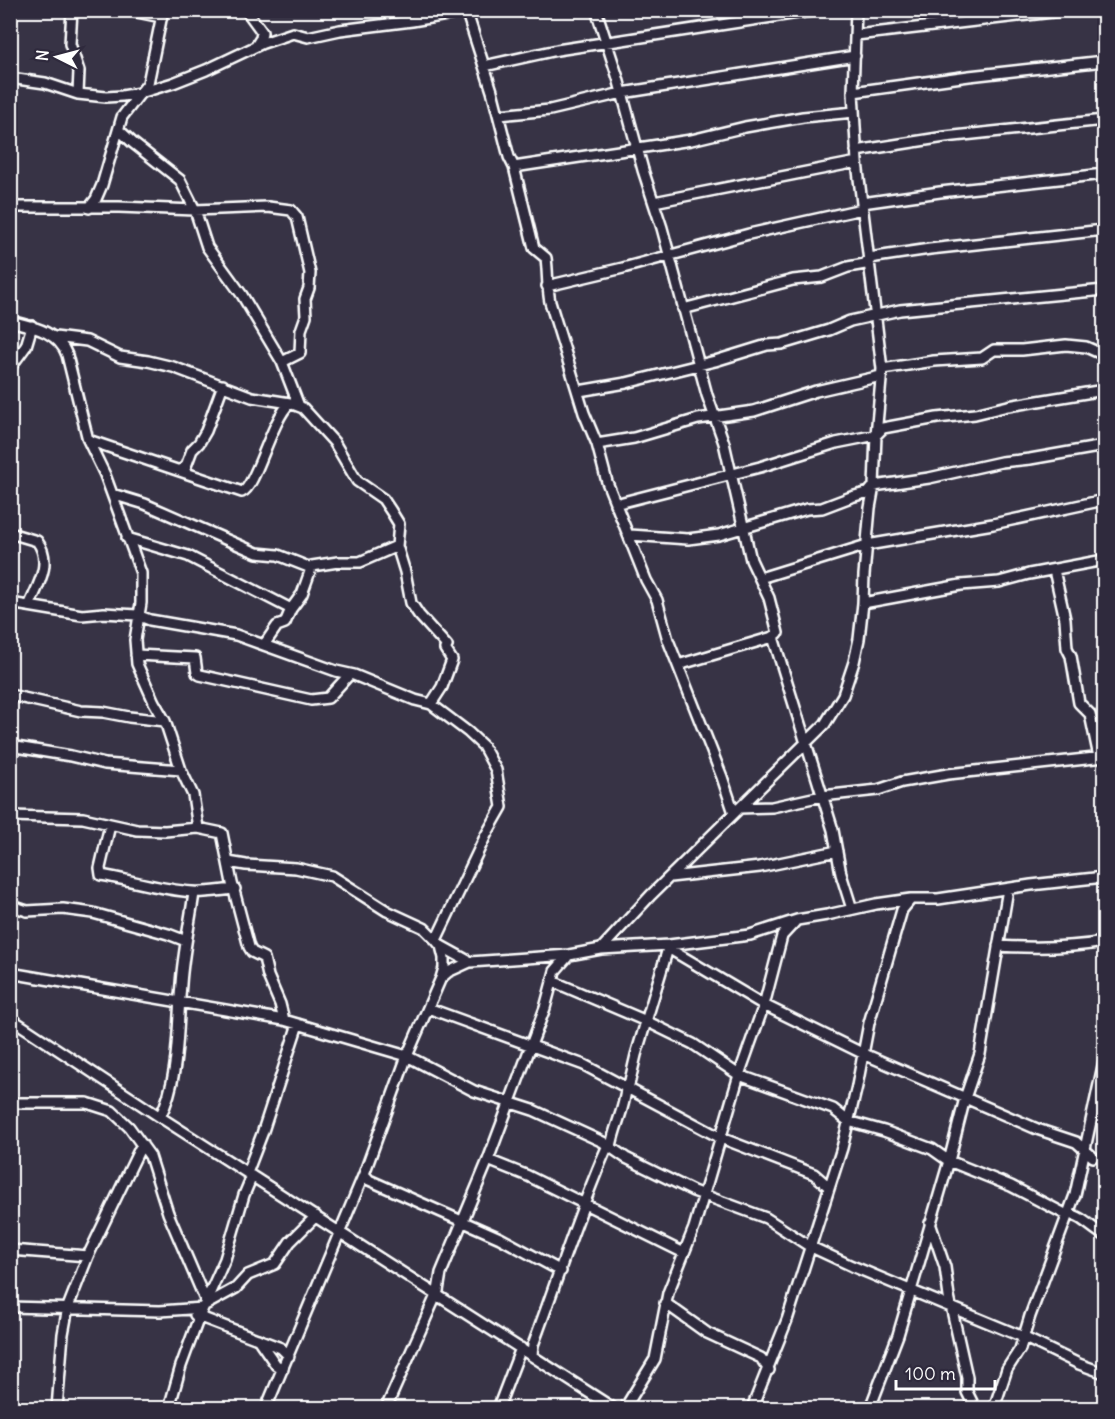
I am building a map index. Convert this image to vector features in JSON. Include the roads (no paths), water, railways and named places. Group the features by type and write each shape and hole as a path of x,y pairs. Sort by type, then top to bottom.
{"street":[{"path":"72,10 70,44 79,71 78,94"},
{"path":"89,208 102,185 122,117 148,83 162,14 127,10"},
{"path":"246,10 262,32 256,46"},
{"path":"596,10 654,202 698,364 724,443 751,560 769,598 777,625 778,633 773,637 678,665"},
{"path":"484,66 557,50 818,10"},
{"path":"601,949 670,877 825,724 843,695 854,662 864,603 882,373 856,151 853,92 856,10"},
{"path":"856,35 1070,10"},
{"path":"10,78 45,83 78,94 106,97 140,93 206,70 256,46 293,33 308,36 470,11 509,157 514,167 534,249 546,258 549,277 547,286 584,413 597,444 615,504 630,535 646,580 657,600 668,640 737,810"},
{"path":"498,115 550,110 622,93 855,56"},
{"path":"853,92 1015,70 1104,61"},
{"path":"514,167 691,140 803,117 854,112"},
{"path":"856,151 945,137 1104,120"},
{"path":"119,130 180,180 195,210 207,246 242,295 282,362 295,405"},
{"path":"654,202 857,162"},
{"path":"547,286 862,206 940,192 1104,174"},
{"path":"10,207 195,210 287,208 294,212 306,250 310,282 305,299 306,316 301,330 300,353 282,362"},
{"path":"683,309 793,280 822,277 848,267 865,264 869,258 1104,230"},
{"path":"579,391 626,383 767,345 782,344 850,321 921,307 945,307 1104,290"},
{"path":"10,321 43,329 55,337 67,355 88,440 112,494 141,573 141,603 135,640 137,664 165,721 181,770 193,795 198,828"},
{"path":"10,368 26,346 32,326"},
{"path":"55,337 87,341 120,357 173,367 252,397 295,405 306,411 334,442 357,481 387,505 399,524 397,546 411,603 447,646 446,649 452,660 442,687 431,704"},
{"path":"597,444 618,442 681,423 754,411 882,373 934,362 982,358 994,350 1075,345 1104,355"},
{"path":"181,470 185,469 192,450 206,431 223,385"},
{"path":"615,504 760,467 836,443 876,435 883,428 1104,390"},
{"path":"88,440 181,470 238,492 244,492 260,463 266,444 281,413 295,405"},
{"path":"630,535 688,539 719,535 807,509 822,508 869,492 874,486 929,478 1001,462 1104,446"},
{"path":"112,494 145,504 257,553 278,555 311,568"},
{"path":"760,578 867,545 993,524 1104,500"},
{"path":"10,533 37,541 43,552 43,575 29,606"},
{"path":"127,538 188,556 291,609"},
{"path":"264,645 275,628 285,623 291,609 302,594 311,568 315,565 360,562 397,546"},
{"path":"864,603 961,585 999,582 1104,560"},
{"path":"737,810 772,807 822,796 878,790 902,782 959,773 1102,757 1090,714 1079,703 1054,570"},
{"path":"10,603 82,615 104,613 138,615 150,620 236,635 354,675 415,700 431,704 476,738 488,753 496,770 502,807 486,835 438,943 444,968 441,978 407,1056 365,1178 266,1408"},
{"path":"773,637 822,796 837,851 843,884 852,909"},
{"path":"136,655 195,658 197,673 200,675 311,700 328,698 349,675"},
{"path":"10,695 81,711 165,721"},
{"path":"10,746 105,764 181,770"},
{"path":"10,816 83,818 110,825 156,831 198,828 222,833 249,947 252,952 264,958 284,1020"},
{"path":"110,825 100,868 101,875 118,876 139,885 194,892 235,889"},
{"path":"670,877 760,867 837,851"},
{"path":"228,862 246,865 280,865 332,876 387,911 424,928 438,943 470,962"},
{"path":"441,978 448,972 470,962 569,955 601,949 669,946 750,935 797,920 892,901 938,899 1104,877"},
{"path":"870,1408 898,1335 965,1098 980,1054 1008,889"},
{"path":"160,1117 171,1082 186,941 194,892"},
{"path":"752,1408 775,1355 842,1148 869,1023 902,910 911,899"},
{"path":"892,901 899,919"},
{"path":"10,909 18,908 27,911 63,909 93,913 186,941"},
{"path":"625,1408 655,1359 665,1303 704,1195 739,1075 764,1005 782,936 797,920"},
{"path":"998,946 1064,946 1104,942"},
{"path":"669,946 764,1005 864,1054 1037,1130 1076,1142 1087,1139"},
{"path":"498,1408 561,1271 583,1203 630,1090 646,1021 669,946"},
{"path":"387,1408 488,1160 545,1008 555,971 569,955"},
{"path":"10,973 284,1020 407,1056 458,1083 510,1102 607,1145 641,1166 704,1195 766,1218 809,1246 852,1266 1104,1373"},
{"path":"552,981 646,1021 693,1044 739,1075 833,1109 848,1121 884,1131 932,1149 949,1161 1011,1186 1065,1214 1069,1213 1104,1235"},
{"path":"428,1008 584,1065 721,1138 814,1174 829,1187"},
{"path":"10,1018 160,1117 527,1349 613,1408"},
{"path":"169,1408 181,1366 203,1306 225,1259 298,1024"},
{"path":"994,1408 1007,1369 1020,1349 1069,1213 1087,1156 1087,1139 1104,1061"},
{"path":"10,1103 87,1103 112,1111 129,1127 150,1156 168,1213 203,1306 217,1323 281,1348 289,1356"},
{"path":"1076,1142 1087,1156 1104,1157"},
{"path":"57,1408 63,1334 68,1307 88,1256 142,1144"},
{"path":"488,1160 528,1176 684,1253"},
{"path":"365,1178 500,1238 561,1271"},
{"path":"10,1307 188,1311 203,1306 236,1288 248,1275 275,1264 290,1242 316,1216"},
{"path":"1065,1224 1079,1218"},
{"path":"930,1223 945,1267 967,1377 967,1392 975,1408"},
{"path":"10,1250 88,1256"},
{"path":"665,1303 707,1333 761,1358 769,1370"},
{"path":"203,1306 217,1323"},
{"path":"662,1323 673,1316 683,1316"},
{"path":"258,1339 276,1365 283,1369"},
{"path":"761,1358 775,1355"},
{"path":"1094,1369 1104,1362"}]}
